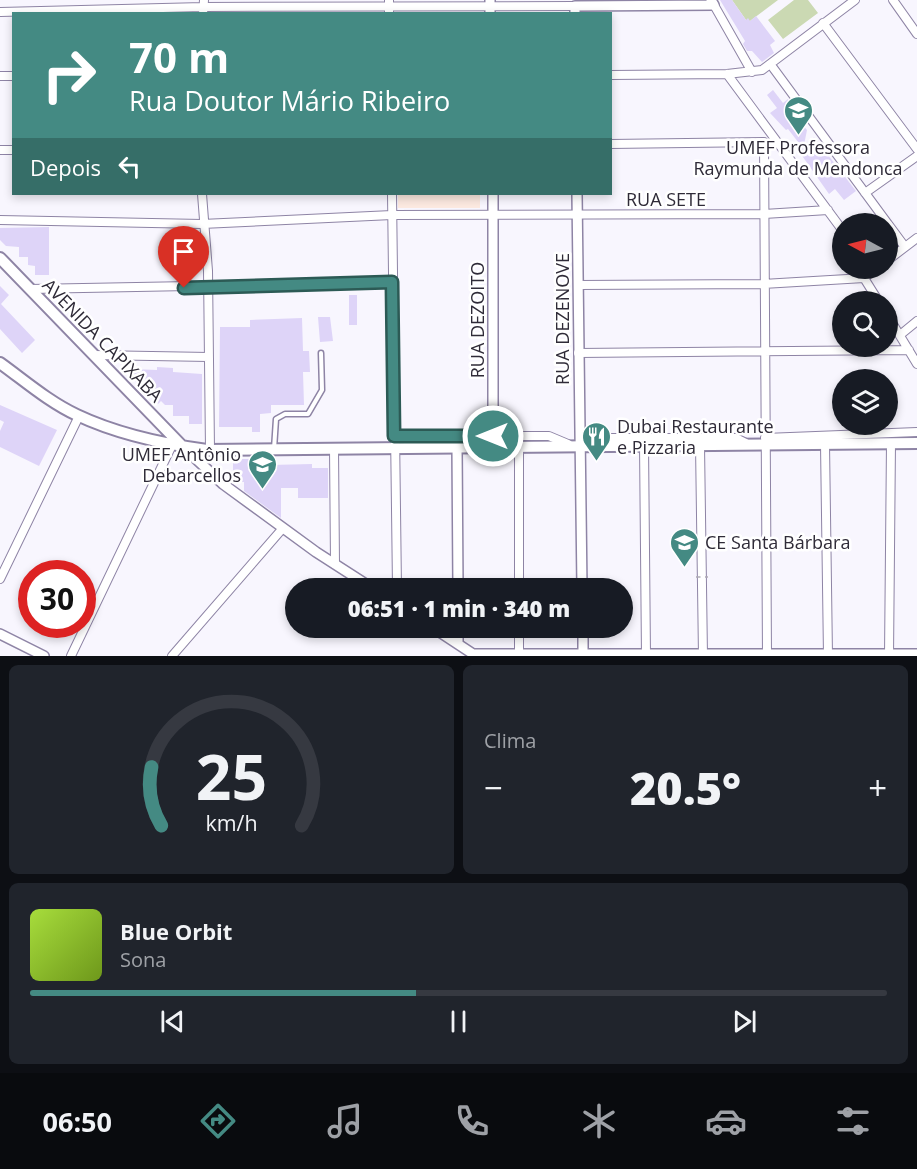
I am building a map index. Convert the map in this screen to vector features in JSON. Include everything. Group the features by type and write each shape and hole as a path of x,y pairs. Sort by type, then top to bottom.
{"main road":[{"name":"AVENIDA CAPIXABA","path":"0,258 176,443"},
{"path":"0,363 55,403 79,416 121,431 210,450 334,448 394,441 457,446 493,441 519,446 644,444 752,446 766,442 917,443"}],"street":[{"path":"612,75 752,72 771,65 855,0"},
{"path":"893,0 917,34"},
{"path":"0,12 137,4 203,7 490,6 575,10 712,2 752,72"},
{"path":"824,23 917,149"},
{"path":"771,65 880,213"},
{"path":"727,74 832,216"},
{"path":"612,144 764,142 772,135"},
{"path":"764,142 766,655"},
{"path":"865,193 917,156"},
{"path":"202,195 202,224 208,288 210,450"},
{"path":"392,195 397,578"},
{"name":"RUA DEZOITO","path":"493,195 493,441"},
{"name":"RUA DEZENOVE","path":"577,195 582,578"},
{"name":"RUA SETE","path":"0,220 202,224 392,215 764,214 828,210"},
{"path":"898,238 905,247"},
{"path":"898,252 917,238"},
{"path":"578,285 763,284 847,279"},
{"path":"30,289 208,288 392,282"},
{"path":"900,335 917,321"},
{"path":"898,332 917,364"},
{"path":"578,353 909,350"},
{"path":"94,355 209,357"},
{"path":"0,579 79,416"},
{"path":"766,442 917,432"},
{"path":"394,441 493,441 549,436 579,445 602,438 736,438 752,446"},
{"path":"71,656 176,443 210,475 357,578"},
{"path":"890,655 891,443"},
{"path":"644,444 646,656"},
{"path":"700,444 703,655"},
{"path":"825,444 828,655"},
{"path":"457,446 458,578"},
{"path":"519,446 519,578"},
{"path":"334,448 335,564"},
{"path":"172,656 283,528"},
{"path":"0,634 44,656"},
{"path":"449,638 473,654 646,656 917,654"},
{"path":"458,638 458,644"},
{"path":"519,638 519,655"},
{"path":"583,638 583,656"}],"lane":[{"path":"274,450 276,419 285,414 308,414 320,394 321,352"}],"path":[{"path":"696,577 708,577"}],"shaded area":[{"path":"398,195 480,195 480,208 398,208"}],"green space":[{"path":"732,0 778,0 750,21 746,20"},
{"path":"794,0 808,0 818,13 783,39 768,20"}],"building":[{"path":"720,0 732,0 746,20 748,18 750,21 756,16 775,41 770,45 774,53 762,62 752,51 747,51 743,44 745,41"},
{"path":"773,90 783,103 788,99 801,119 799,121 807,130 804,145 814,137 856,191 844,200 835,189 829,194 798,150 802,147 788,129 786,130 770,113 777,108 767,95"},
{"path":"49,227 49,275 35,275 35,266 28,265 28,257 19,257 19,247 6,246 0,240 0,228"},
{"path":"0,286 9,295 1,304 35,340 22,353 0,329"},
{"path":"349,295 357,295 357,325 349,325"},
{"path":"318,317 330,317 333,341 320,342"},
{"path":"302,318 303,351 309,351 310,372 303,372 304,405 271,405 271,413 260,414 260,432 252,432 252,427 219,427 220,327 250,327 250,320"},
{"path":"157,367 173,368 173,372 202,374 202,424 189,424 189,416 173,416 173,405 165,405 161,401 158,404 131,377 132,369 157,370"},
{"path":"0,405 57,430 39,466 0,447 0,431 4,422 0,420"},
{"path":"233,459 269,459 270,465 312,464 312,468 328,468 328,498 298,498 298,488 281,488 281,518 244,491 244,482 233,482"}],"place":[{"name":"UMEF Professora Raymunda de Mendonca","path":"798,136"},
{"name":"Dubai Restaurante e Pizzaria","path":"596,462"},
{"name":"UMEF Antônio Debarcellos","path":"262,490"},
{"name":"CE Santa Bárbara","path":"684,568"}],"route":[{"path":"184,288 392,282 394,436 493,436"}]}
